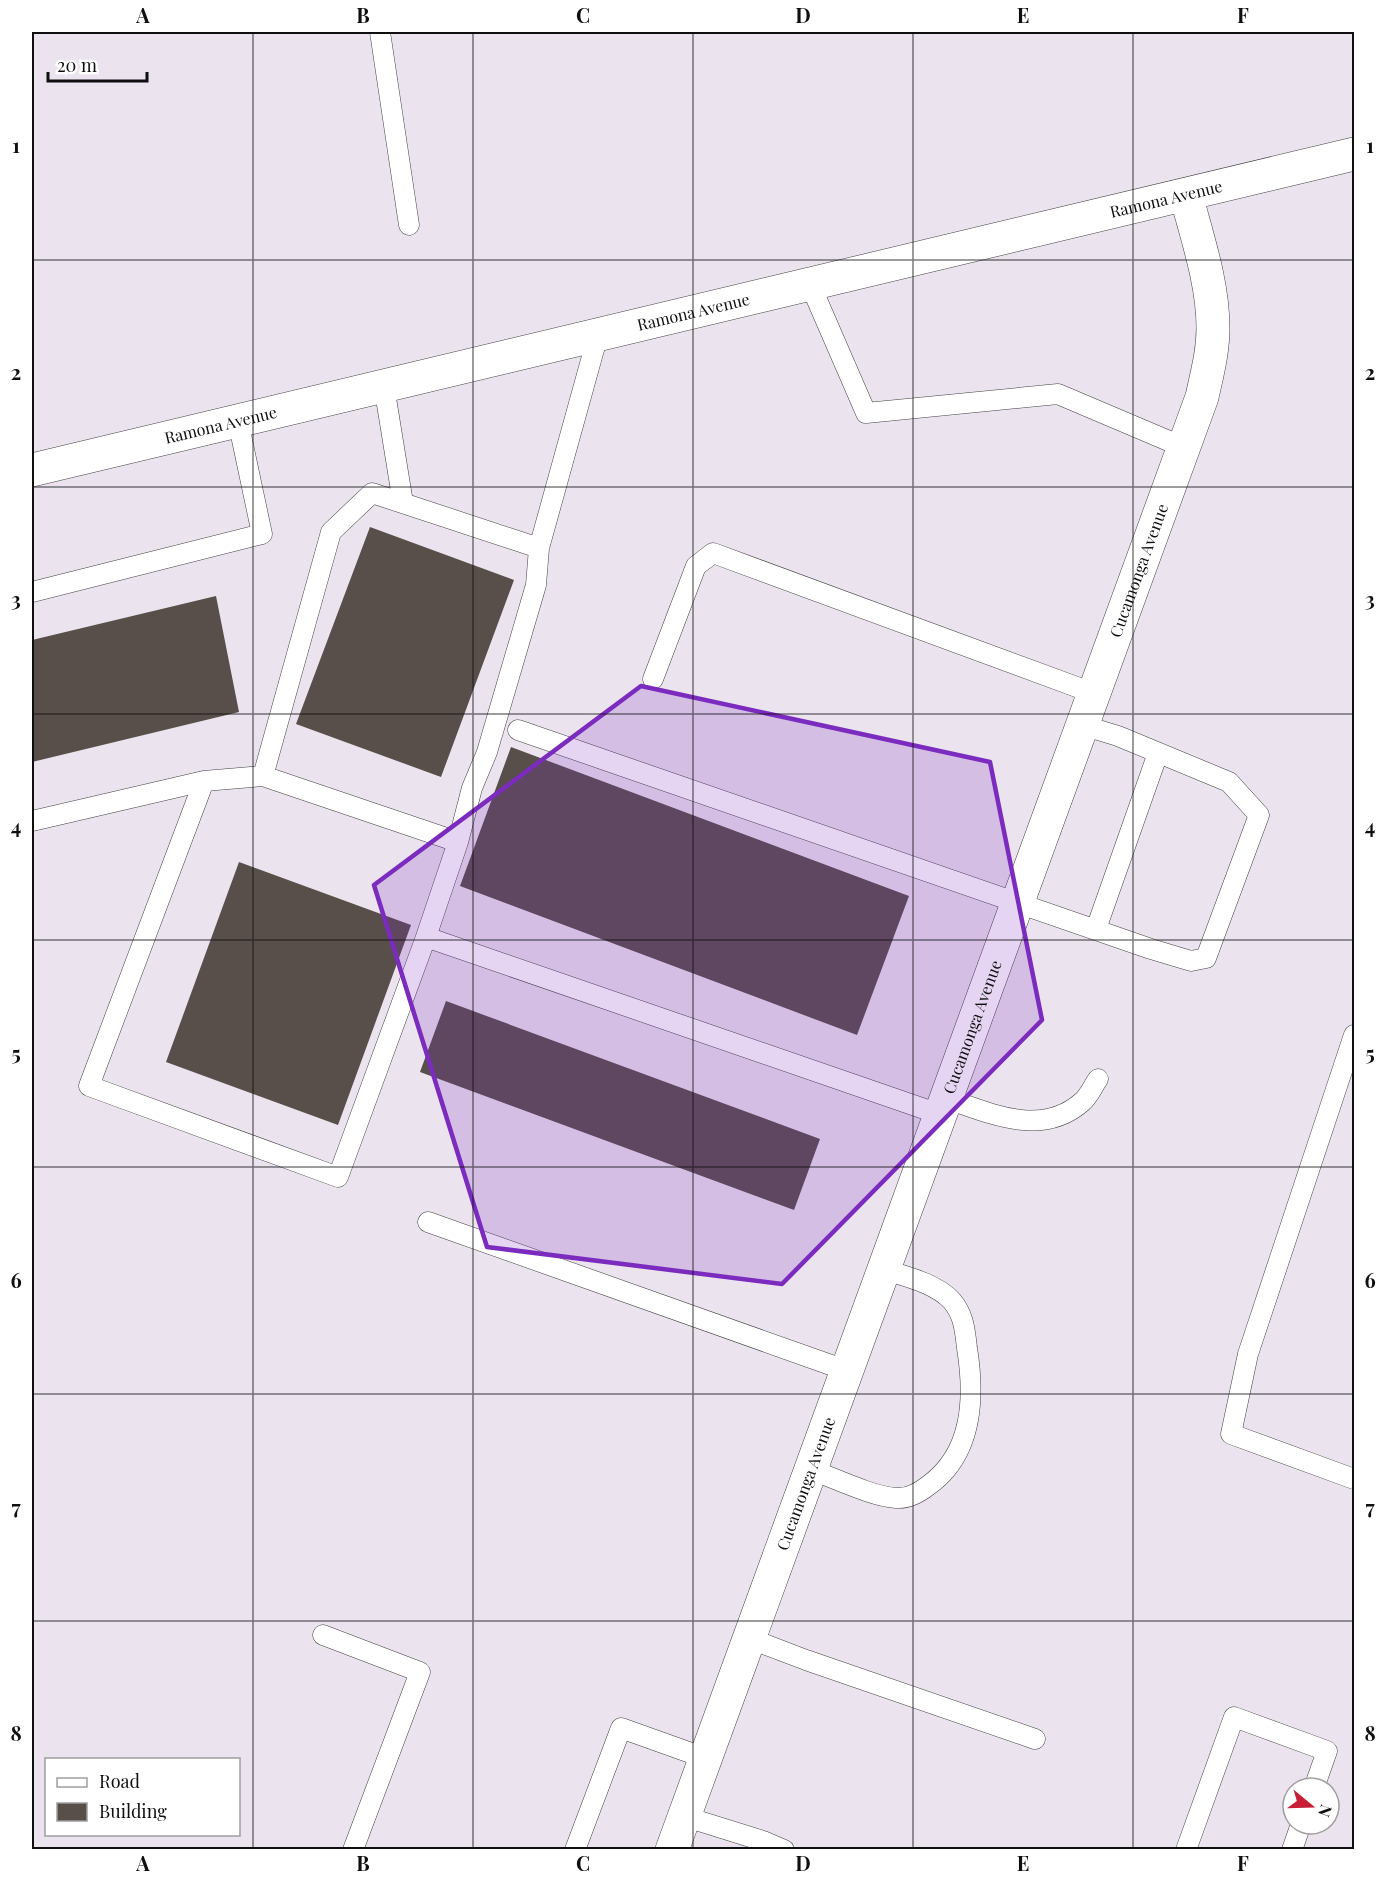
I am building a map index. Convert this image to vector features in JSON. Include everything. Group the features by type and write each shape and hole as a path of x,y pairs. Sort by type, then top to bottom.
{"street":[{"name":"Ramona Avenue","path":"32,470 1354,154"},
{"name":"Cucamonga Avenue","path":"672,1850 845,1370 1202,397 1211,359 1213,327 1210,293 1186,195"}],"lane":[{"path":"380,32 409,225"},
{"path":"810,284 866,413 1058,394 1183,447"},
{"path":"204,781 89,1086 338,1177 426,937 458,842 472,788 488,752 536,585 539,548 598,335"},
{"path":"384,386 403,503"},
{"path":"32,592 262,534 238,421"},
{"path":"263,776 331,532 372,493 539,548"},
{"path":"654,679 696,566 713,553 1093,693"},
{"path":"518,730 1191,961 1206,958 1259,815 1229,782 1118,736 1082,725"},
{"path":"1096,929 1158,753"},
{"path":"32,821 204,781 263,776 458,842"},
{"path":"426,937 942,1106 1007,1119 1038,1122 1061,1115 1083,1101 1098,1078"},
{"path":"1354,1035 1248,1354 1231,1434 1354,1479"},
{"path":"428,1222 845,1370"},
{"path":"809,1469 896,1498 917,1495 947,1467 963,1441 972,1395 962,1318 951,1300 924,1283 882,1269"},
{"path":"323,1635 420,1672 353,1850"},
{"path":"748,1638 1035,1738"},
{"path":"1186,1850 1234,1717 1327,1751 1318,1776"},
{"path":"575,1850 621,1728 705,1758"},
{"path":"683,1816 761,1845 784,1850"}],"highlighted area":[{"path":"641,686 990,762 1042,1020 782,1284 487,1247 374,885"}],"shaded area":[{"path":"32,32 1354,32 1354,1849 32,1850"}],"building":[{"path":"370,527 514,580 441,777 296,724"},
{"path":"216,596 239,712 32,762 32,640"},
{"path":"511,747 909,896 857,1035 460,886"},
{"path":"239,862 411,925 338,1125 166,1062"},
{"path":"446,1001 820,1139 794,1210 420,1072"}]}
